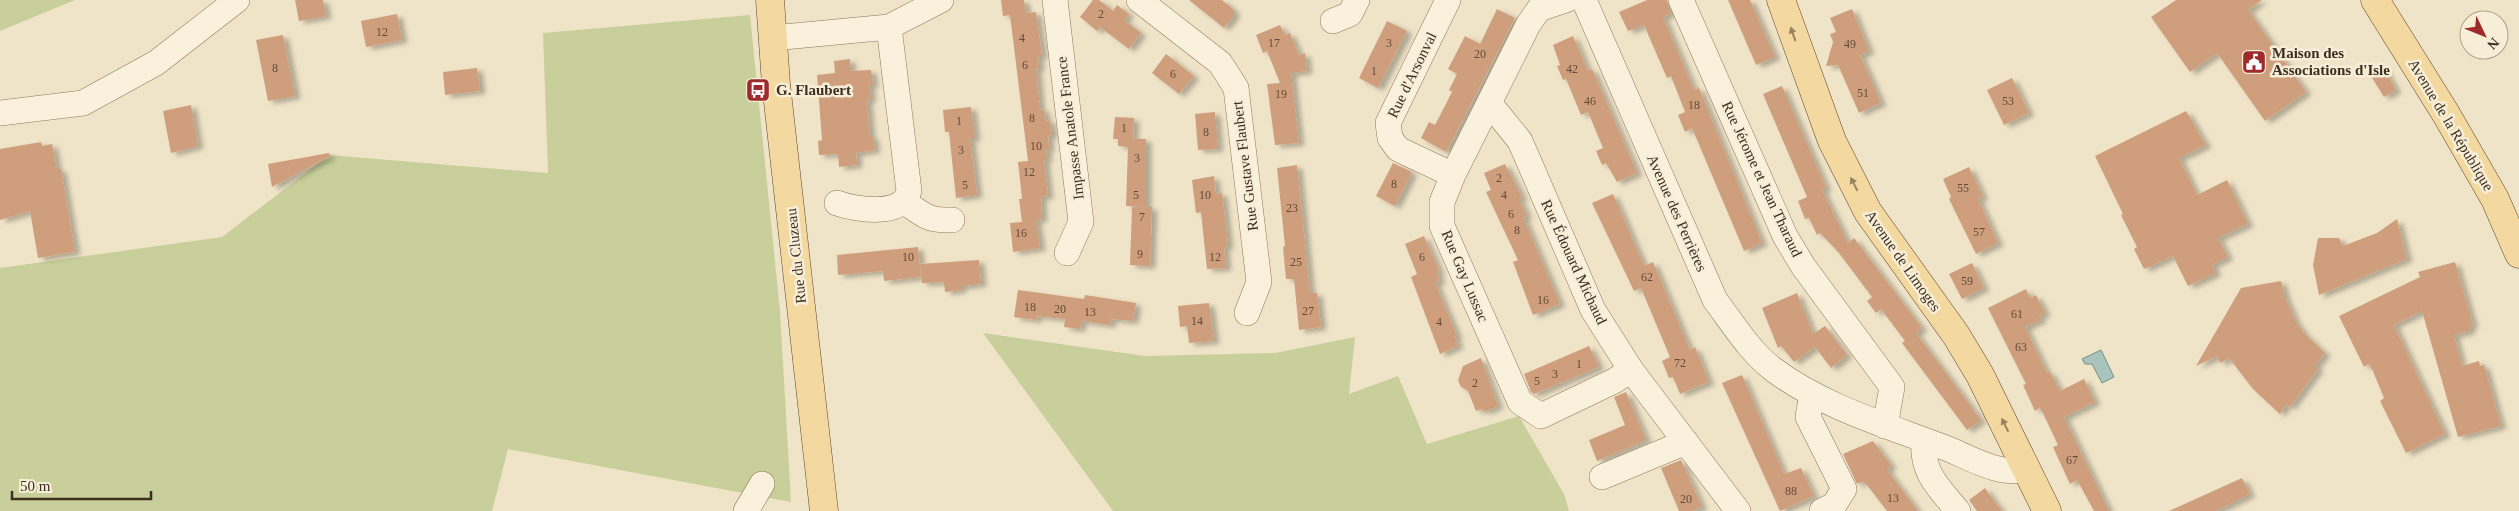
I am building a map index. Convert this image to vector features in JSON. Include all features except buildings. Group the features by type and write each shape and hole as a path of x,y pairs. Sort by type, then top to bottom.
{"main road":[{"name":"Rue du Cluzeau","path":"770,0 776,84 824,511"},
{"name":"Avenue de Limoges","path":"1781,0 1832,141 1868,212 1960,343 1980,375 2047,511"},
{"name":"Avenue de la République","path":"2375,0 2446,114 2495,199 2519,254"}],"street":[{"path":"0,113 83,103 156,63 237,0"},
{"path":"773,38 889,27 941,0"},
{"name":"Impasse Anatole France","path":"1055,0 1081,222 1067,253"},
{"name":"Rue Gustave Flaubert","path":"1139,0 1220,63 1236,88 1259,282 1248,313"},
{"path":"1333,21 1350,14 1357,0"},
{"name":"Rue d'Arsonval","path":"1448,0 1388,123 1390,138 1398,149 1453,176"},
{"name":"Rue Gay Lussac","path":"1566,0 1531,4 1528,25 1442,202 1442,226 1520,402 1542,416 1614,381 1631,370"},
{"name":"Avenue des Perrières","path":"1584,0 1715,300 1745,340 1772,369 1812,394 1885,426 1993,467 2016,472 2026,469"},
{"name":"Rue Jérome et Jean Tharaud","path":"1681,0 1785,236 1803,266 1892,387 1885,426"},
{"path":"838,204 859,209 894,208 905,202 909,191 889,27"},
{"name":"Rue Édouard Michaud","path":"1490,104 1520,141 1593,310 1631,370 1686,442 1731,508"},
{"path":"905,202 926,217 936,221 952,220"},
{"path":"1812,394 1808,417 1844,489 1834,505 1822,511"},
{"path":"1924,440 1923,449 1929,476 1958,511"},
{"path":"1602,477 1686,442"},
{"path":"746,511 762,484"}],"green space":[{"path":"0,0 75,0 0,31"},
{"path":"750,15 780,311 791,502 508,449 492,511 0,511 0,268 222,237 329,155 548,173 543,33"},
{"path":"983,333 1145,356 1275,353 1355,337 1349,394 1398,376 1427,444 1519,416 1564,494 1569,511 1113,511"}],"water":[{"path":"2101,350 2114,377 2102,383 2092,364 2085,364 2082,359"}],"place":[{"name":"Maison des Associations d'Isle","path":"2254,62"},
{"name":"G. Flaubert","path":"758,90"}]}
